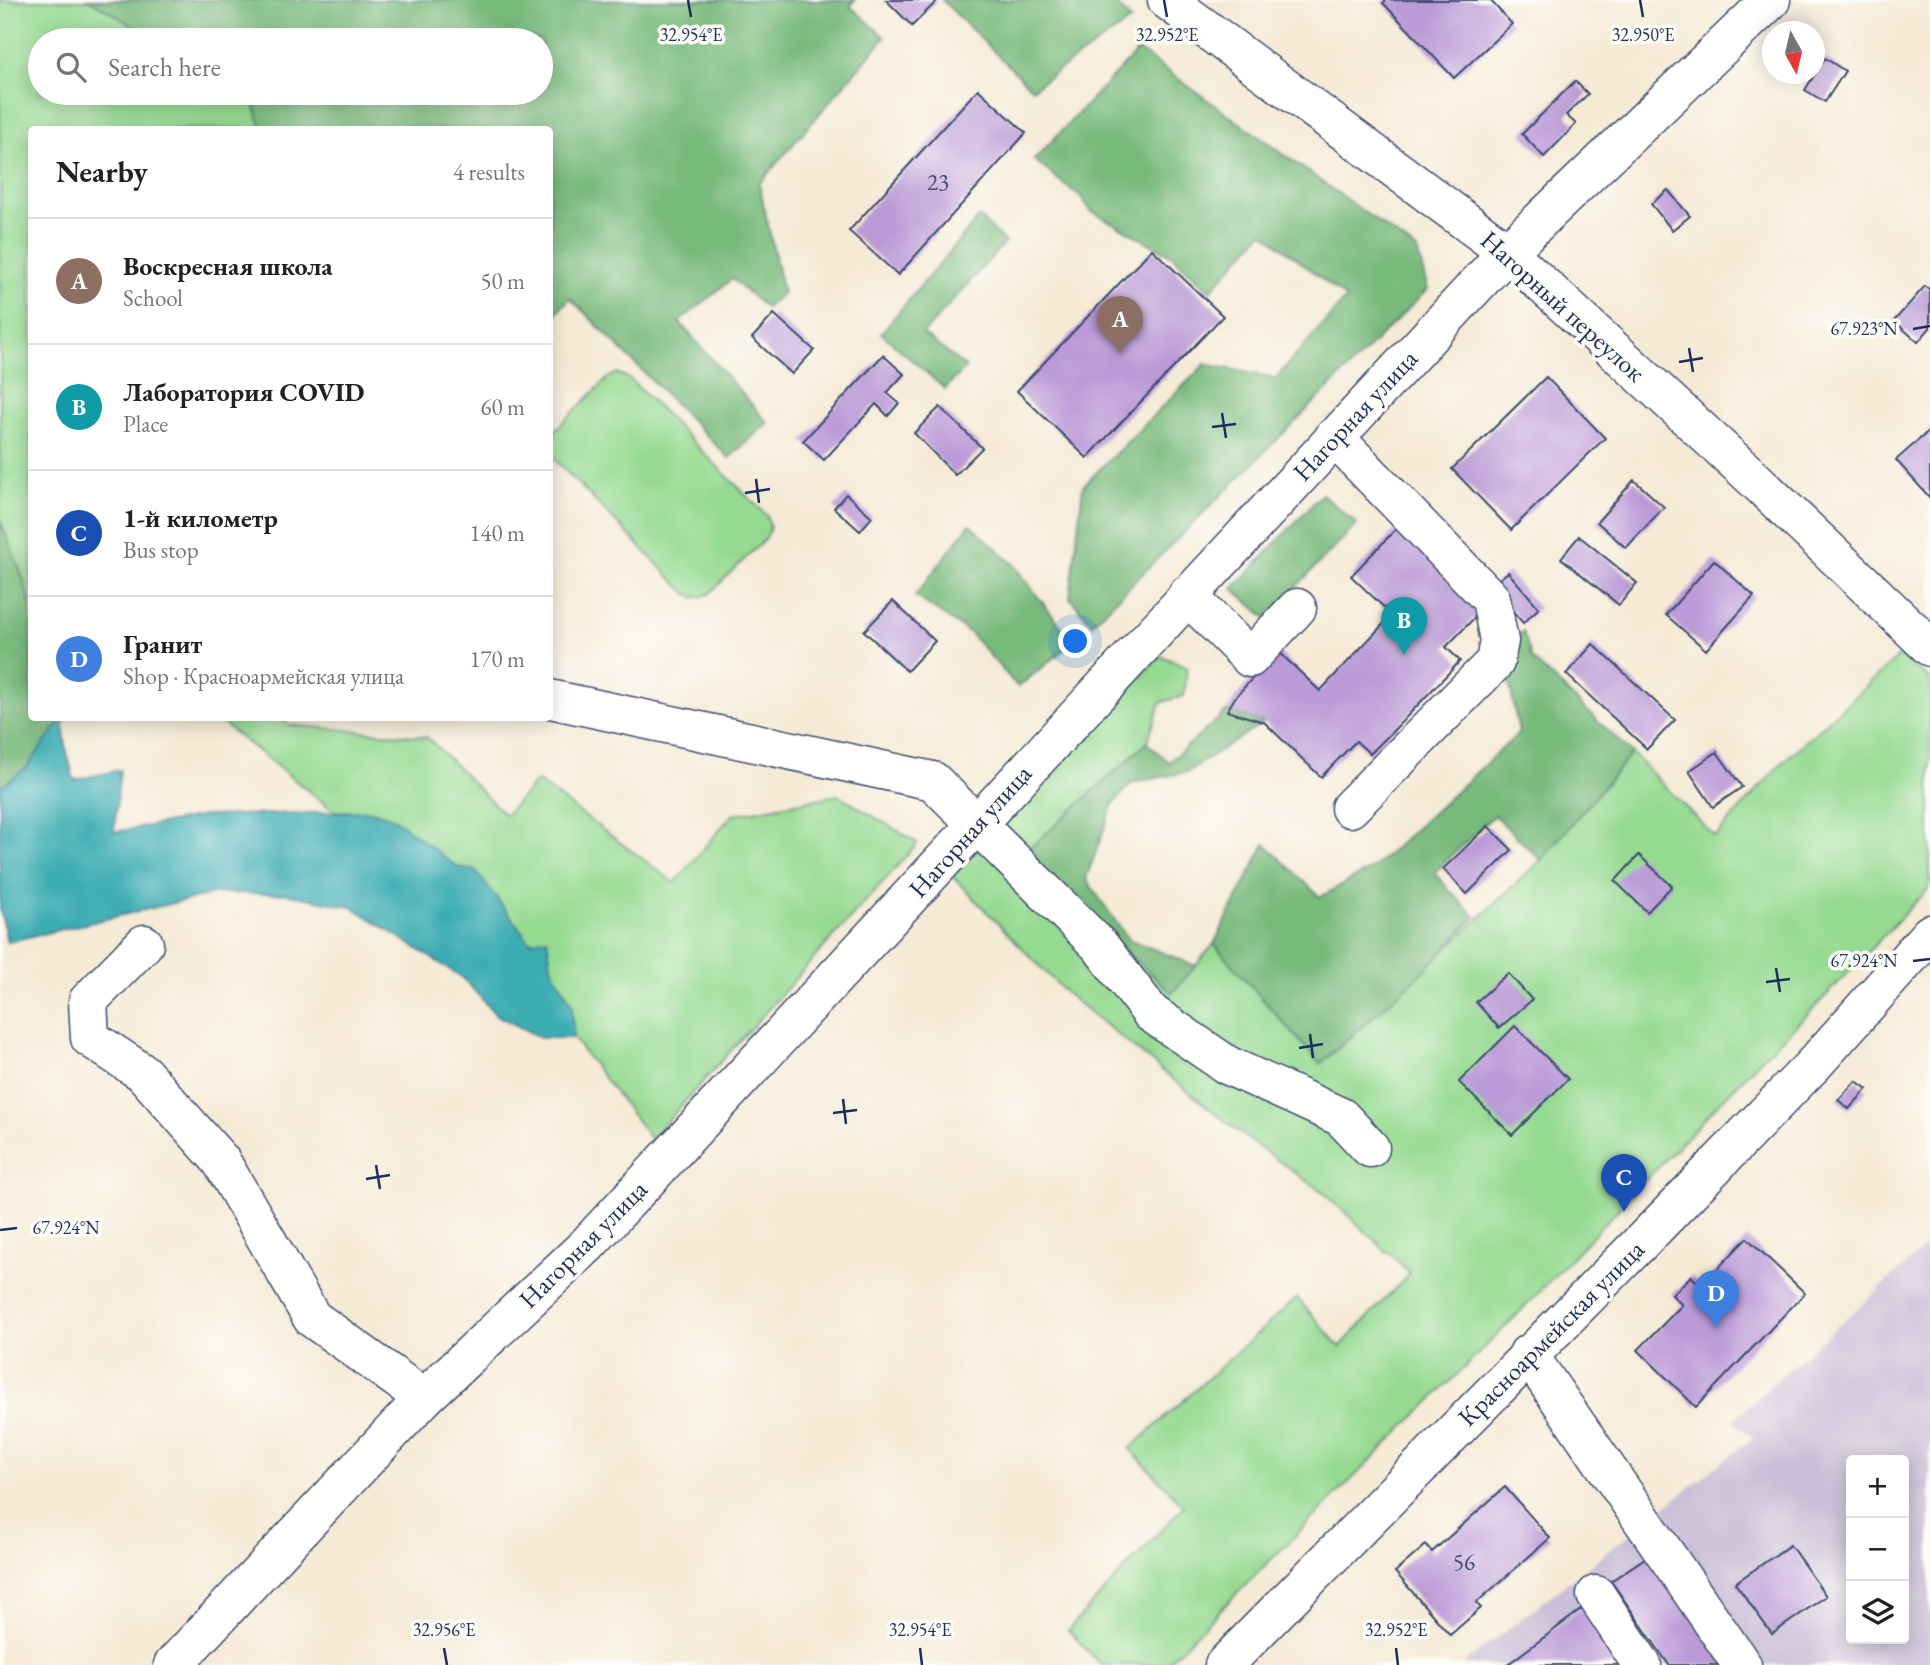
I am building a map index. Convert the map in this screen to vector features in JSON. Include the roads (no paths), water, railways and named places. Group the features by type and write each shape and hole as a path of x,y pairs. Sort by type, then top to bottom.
{"street":[{"name":"Нагорный переулок","path":"1167,0 1507,252 1752,477 1930,647"},
{"name":"Нагорная улица","path":"173,1665 424,1398 586,1246 1507,252 1772,0"},
{"path":"1334,437 1492,599 1499,640 1495,662 1350,808"},
{"path":"1187,595 1250,658 1297,608"},
{"path":"553,700 933,781 1101,946 1151,1013 1227,1065 1341,1117 1370,1148"},
{"name":"Красноармейская улица","path":"1224,1665 1815,1063 1930,934"},
{"path":"144,944 88,1001 90,1038 143,1073 221,1161 312,1318 424,1398"},
{"path":"1528,1354 1742,1665"},
{"path":"1595,1595 1643,1665"}],"water":[{"path":"63,721 66,748 74,780 120,770 114,832 204,816 371,811 393,818 457,867 475,870 530,942 547,938 551,967 572,1005 573,1038 541,1038 496,1015 463,978 352,907 287,894 217,893 7,942 0,909 0,787 26,768"}],"place":[{"name":"Воскресная школа","path":"1120,354"},
{"name":"Лаборатория COVID","path":"1404,655"},
{"name":"1-й километр","path":"1624,1212"},
{"name":"Гранит","path":"1716,1328"}]}
